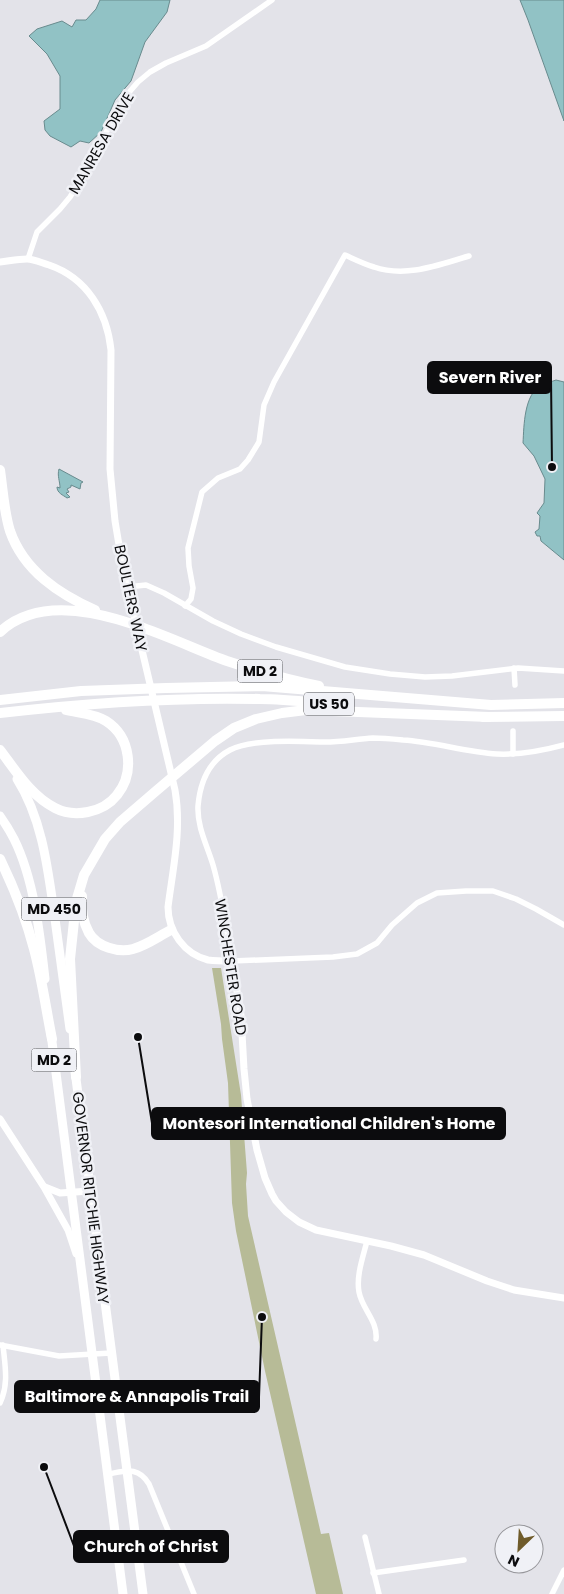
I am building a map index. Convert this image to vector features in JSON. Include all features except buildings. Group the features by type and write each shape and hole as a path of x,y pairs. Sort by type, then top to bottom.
{"highway":[{"path":"0,470 6,514 11,532 28,563 42,578 61,593 122,621"},
{"name":"MD 2","path":"0,632 14,622 29,615 64,609 98,614 122,621 227,661 288,680 372,696"},
{"name":"US 50","path":"0,700 81,691 262,686 490,705 564,703"},
{"name":"US 50","path":"0,713 140,700 261,699 489,718 564,716"},
{"path":"0,751 31,789 42,800 56,809 74,813 88,812 106,806 118,795 124,782 128,762 125,742 117,730 106,721 91,715 50,707"},
{"path":"76,1077 70,960 76,902 80,885 91,862 105,839 120,822 214,741 234,728 256,718 306,710 489,718"},
{"name":"GOVERNOR RITCHIE HIGHWAY","path":"0,751 23,788 37,824 47,860 143,1594"},
{"name":"GOVERNOR RITCHIE HIGHWAY","path":"0,816 14,840 24,864 39,926 123,1594"},
{"path":"0,859 27,925 38,968 52,1039"},
{"path":"91,862 83,889 82,903 83,918 89,934 95,940 111,949 133,949 171,930"}],"street":[{"name":"MANRESA DRIVE","path":"28,259 37,232 70,197 125,97 138,82 150,72 166,63 206,46 272,0"},
{"path":"185,606 192,599 193,588 188,548 202,492 218,478 240,469 259,442 264,406 274,382 345,255 375,268 394,271 419,271 469,256"},
{"name":"BOULTERS WAY","path":"0,262 28,259 57,267 70,275 91,295 106,320 111,350 111,490 118,538 127,587 178,807 179,823 168,907 168,919 171,930"},
{"path":"127,587 146,585 241,634 276,647 345,667 425,677 452,676 514,668 564,671"},
{"path":"514,668 515,685"},
{"path":"513,731 514,754"},
{"name":"WINCHESTER ROAD","path":"564,745 542,751 514,754 476,752 442,745 375,738 327,742 246,744 230,750 212,765 201,787 198,809 202,835 213,864 221,897 232,961 241,1021 247,1099 260,1162 276,1201 286,1212 307,1227 424,1255 514,1290 564,1298"},
{"path":"171,930 184,946 198,956 208,960 232,961 333,957 357,954 377,943 392,925 417,903 437,893 466,891 493,891 530,905 564,925"},
{"path":"0,1119 44,1187 68,1230 81,1268"},
{"path":"44,1187 60,1193 90,1191"},
{"path":"367,1241 360,1272 359,1291 365,1308 377,1329 376,1339"},
{"path":"0,1403 5,1392 6,1382 1,1345 59,1356 92,1356 111,1353"},
{"path":"108,1474 127,1471 137,1472 144,1476 194,1594"},
{"path":"365,1537 379,1594"},
{"path":"374,1572 464,1560"},
{"path":"552,1594 564,1570"}],"green space":[{"path":"212,968 221,968 241,1095 248,1216 321,1534 329,1533 343,1594 316,1594 265,1371 236,1231 232,1203 228,1083"}],"water":[{"path":"100,0 170,0 167,12 145,42 131,81 115,100 101,132 89,143 80,141 71,147 50,136 45,130 44,121 60,109 60,76 47,54 29,36 37,29 62,21 72,27 76,20 86,20 96,9"},
{"path":"520,0 564,0 564,121 528,20"},
{"path":"556,380 564,382 564,560 541,541 540,536 537,536 535,532 539,529 540,516 537,513 544,503 545,479 534,456 523,443 526,411 531,396 544,383"},
{"path":"59,469 83,482 80,489 71,485 67,489 69,492 66,493 70,497 67,498 57,489 57,487 60,488"}],"place":[{"name":"Severn River","path":"552,467"},
{"name":"Montesori International Children's Home","path":"138,1037"},
{"name":"Baltimore & Annapolis Trail","path":"262,1317"},
{"name":"Church of Christ","path":"44,1467"}]}
